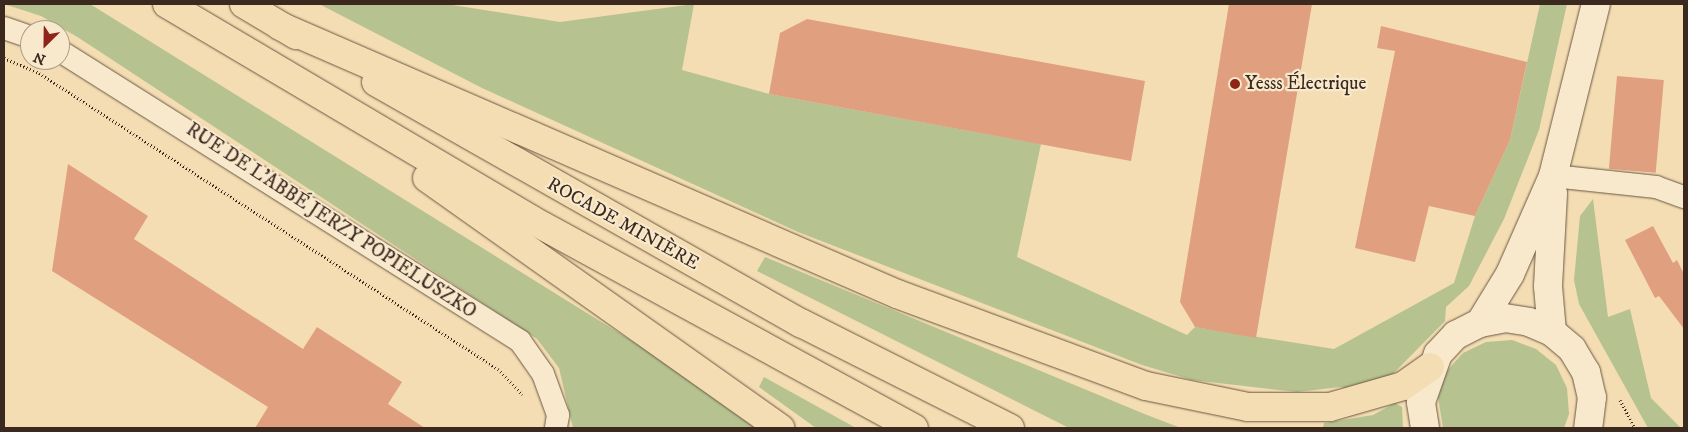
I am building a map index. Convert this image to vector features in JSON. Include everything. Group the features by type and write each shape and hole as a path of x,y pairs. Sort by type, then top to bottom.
{"highway":[{"path":"167,4 414,152 914,428"},
{"name":"ROCADE MINIÈRE","path":"244,4 801,323 1010,428"},
{"path":"280,26 897,294 1146,386 1248,407 1330,407 1396,389 1430,367"},
{"path":"414,152 419,173 780,428"}],"main road":[{"path":"1480,323 1510,274 1553,176 1596,4"},
{"path":"1552,332 1548,286 1553,176"},
{"path":"1425,428 1421,402 1430,367 1456,335 1480,323 1513,319 1552,332 1572,349 1586,372 1592,397 1590,427"}],"street":[{"path":"4,28 20,34"},
{"name":"RUE DE L'ABBÉ JERZY POPIELUSZKO","path":"70,56 520,342 543,374 558,415 556,428"},
{"path":"1553,176 1656,187 1684,198"}],"path":[{"path":"4,58 39,73 498,369 525,401"}],"green space":[{"path":"4,4 90,4 714,392 759,428 573,428 559,368 537,339 70,33 70,20 48,20"},
{"path":"319,4 446,4 560,22 694,4 682,70 769,94 1041,144 1017,257 1187,335 1195,327 1334,349 1454,283 1475,216 1510,140 1540,4 1567,4 1539,130 1504,219 1469,286 1446,307 1445,321 1384,383 1358,391 1340,387 1297,392 1192,380 1142,365 798,232 482,88"},
{"path":"1593,199 1608,317 1630,309 1651,398 1681,428 1648,428 1579,304 1574,280 1580,216"},
{"path":"765,257 1181,428 1069,428 757,271"},
{"path":"1512,340 1536,349 1556,365 1567,388 1569,414 1564,428 1443,428 1438,397 1446,372 1463,353 1486,342"},
{"path":"764,377 856,428 816,428 759,387"},
{"path":"1395,403 1402,407 1403,428 1323,428 1324,423 1373,415"}],"building":[{"path":"1229,4 1312,4 1256,338 1195,327 1180,302"},
{"path":"807,19 1145,81 1131,161 769,94 780,33"},
{"path":"1381,26 1527,62 1510,140 1475,216 1429,206 1415,262 1355,248 1395,51 1377,48"},
{"path":"1617,76 1664,80 1656,173 1609,169"},
{"path":"68,164 148,216 134,239 303,349 317,327 402,382 388,404 425,428 255,428 268,407 52,271"},
{"path":"1653,226 1673,263 1677,260 1684,274 1684,329 1659,296 1655,298 1625,240"}],"place":[{"name":"Yesss Électrique","path":"1235,84"}]}
